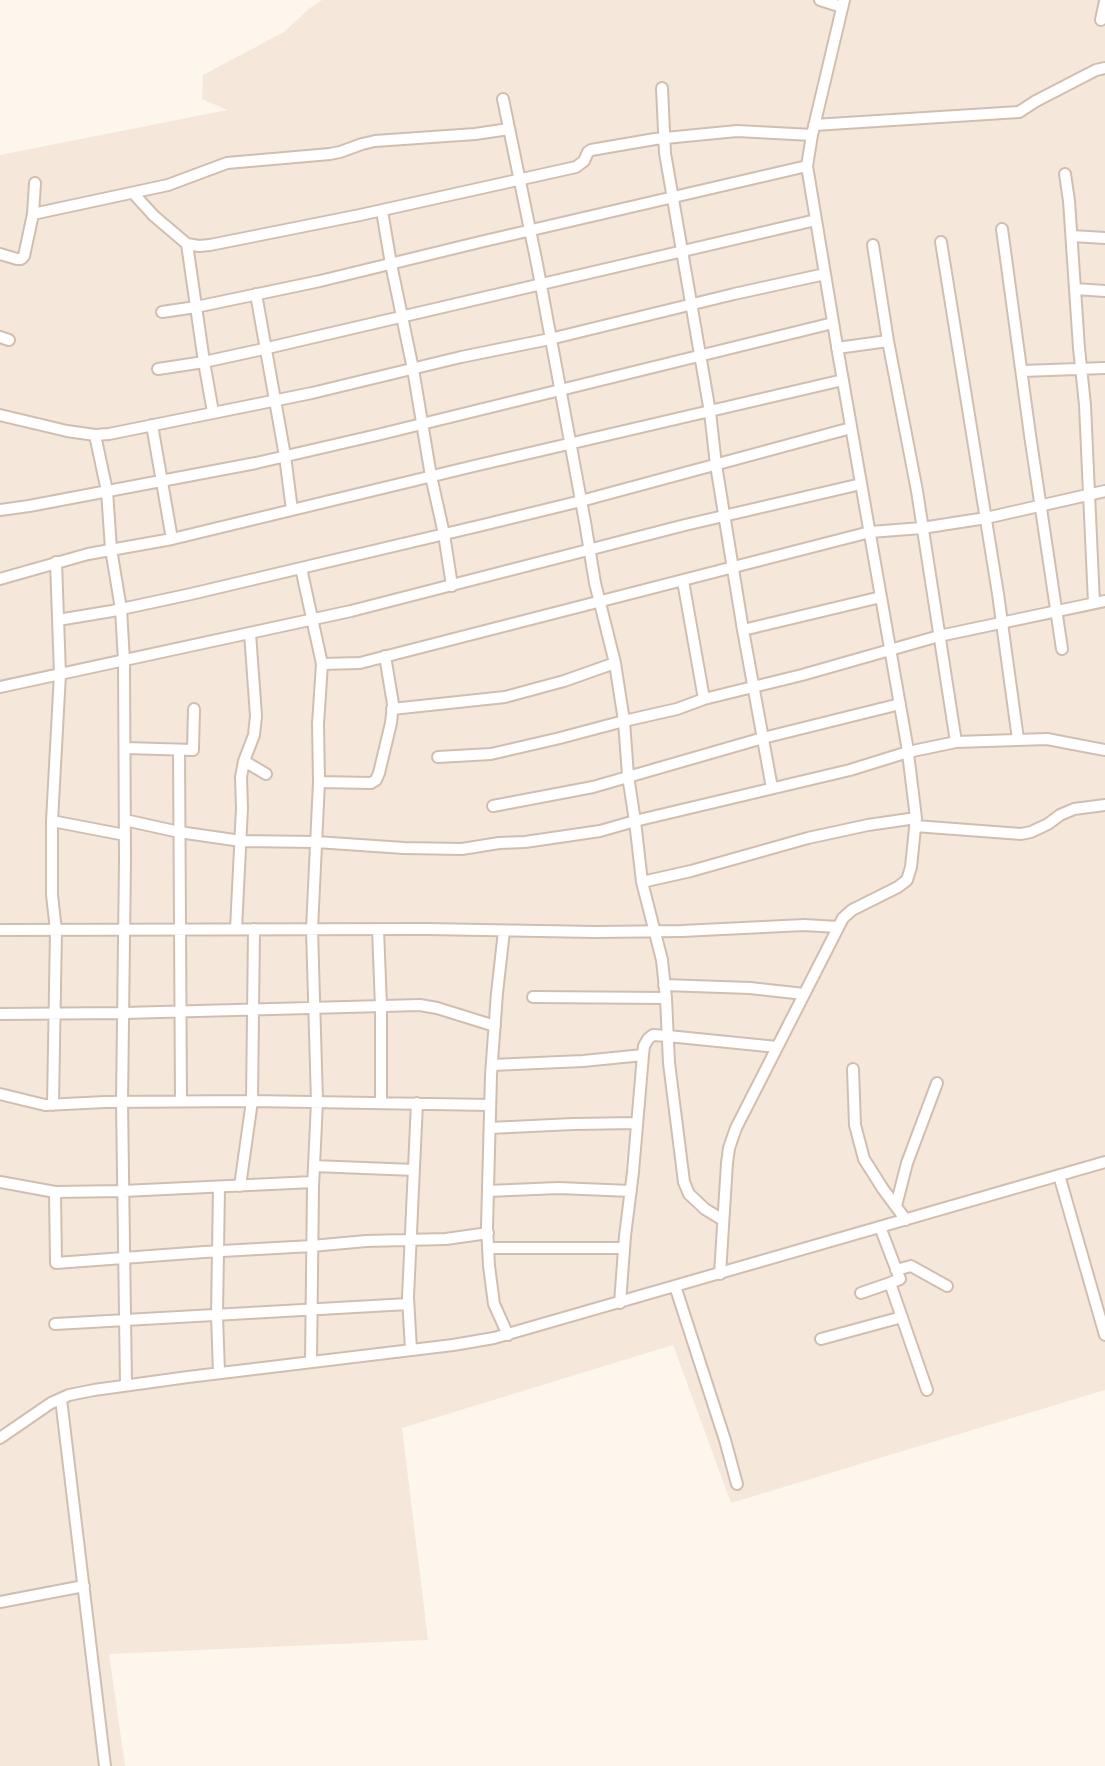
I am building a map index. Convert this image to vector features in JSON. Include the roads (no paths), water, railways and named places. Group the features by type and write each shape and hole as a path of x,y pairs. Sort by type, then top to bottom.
{"street":[{"path":"720,1274 729,1148 736,1128 843,918 852,910 898,887 907,880 912,867 916,822 908,752 807,166 813,130 843,4 820,0"},
{"path":"1101,20 1105,1"},
{"path":"133,194 154,216 187,244 199,246 232,242 382,211 581,165 591,150 663,138 737,132 813,130 1019,112 1036,100 1096,70 1105,68"},
{"path":"662,88 663,138 710,411 716,465 743,630 772,788"},
{"path":"503,99 540,283 595,583 615,663 624,721 628,776 642,882 662,960 669,1063 684,1182 689,1194 705,1209 723,1220"},
{"path":"33,214 168,185 227,164 340,153 375,141 476,134 509,129"},
{"path":"162,312 196,308 391,264 807,166"},
{"path":"438,757 491,754 560,738 677,709 704,699 939,636 1100,602 1089,494 1082,369 1065,174"},
{"path":"0,254 17,259 24,256 33,214 35,183"},
{"path":"382,211 452,586"},
{"path":"158,369 204,362 266,348 816,220"},
{"path":"1002,229 1062,649"},
{"path":"1072,236 1105,238"},
{"path":"941,242 986,518 1018,739"},
{"path":"187,244 213,412"},
{"path":"873,245 956,742"},
{"path":"0,415 67,431 95,435 312,393 825,274"},
{"path":"1075,289 1105,291"},
{"path":"256,294 285,456 292,510"},
{"path":"0,510 285,456 833,323"},
{"path":"837,348 888,341"},
{"path":"1022,371 1105,368"},
{"path":"0,579 56,562 111,549 172,539 843,380"},
{"path":"152,425 172,539"},
{"path":"58,620 121,609 581,501 851,428"},
{"path":"95,435 107,491 111,549 121,609 124,661 122,1102 126,1385"},
{"path":"0,687 313,619 861,484"},
{"path":"322,664 360,663 870,532 922,528 986,518 1105,491"},
{"path":"53,1105 56,930 52,895 52,821 60,675 56,562"},
{"path":"301,568 322,664 312,929 317,1102 313,1182 311,1362"},
{"path":"683,581 704,699"},
{"path":"743,630 881,597"},
{"path":"236,929 241,841 241,777 244,761 254,735 256,716 250,633"},
{"path":"319,782 370,783 376,780 380,772 391,723 391,690 385,656"},
{"path":"392,709 505,697 554,684 615,663"},
{"path":"493,806 593,788 763,738 900,704"},
{"path":"125,748 193,750 194,709"},
{"path":"125,820 179,832 241,841 462,849 568,837 600,831 850,770 908,752 956,742 1047,739 1105,750"},
{"path":"179,750 181,1101"},
{"path":"244,761 266,774"},
{"path":"642,882 691,871 808,838 868,825 916,822 1021,834 1031,832 1074,809 1105,805"},
{"path":"52,821 125,835"},
{"path":"0,930 654,931 804,925 838,927"},
{"path":"240,1186 252,1101 254,929"},
{"path":"378,929 381,1102"},
{"path":"504,931 492,1065 488,1248 494,1304 508,1335"},
{"path":"664,985 750,988 804,994"},
{"path":"533,997 666,998"},
{"path":"0,1014 179,1012 420,1005 495,1026"},
{"path":"620,1303 643,1055 648,1039 653,1035 777,1047"},
{"path":"492,1065 643,1055"},
{"path":"853,1069 855,1125 864,1159 906,1220"},
{"path":"896,1206 907,1163 937,1083"},
{"path":"0,1094 45,1106 181,1101 490,1105"},
{"path":"411,1350 408,1304 417,1103"},
{"path":"489,1128 637,1123"},
{"path":"0,1438 51,1402 94,1390 453,1345 508,1335 1105,1162"},
{"path":"314,1166 414,1170"},
{"path":"1059,1175 1100,1299 1105,1335"},
{"path":"0,1182 55,1192 313,1182"},
{"path":"219,1187 217,1315 219,1373"},
{"path":"488,1191 558,1188 631,1191"},
{"path":"55,1192 56,1263 366,1241 446,1239 488,1233"},
{"path":"861,1293 900,1279 880,1227"},
{"path":"488,1248 624,1248"},
{"path":"896,1270 911,1266 947,1286"},
{"path":"890,1283 927,1390"},
{"path":"675,1287 737,1484"},
{"path":"55,1324 408,1304"},
{"path":"821,1339 902,1317"},
{"path":"61,1399 105,1766"},
{"path":"0,1602 84,1586"}]}
